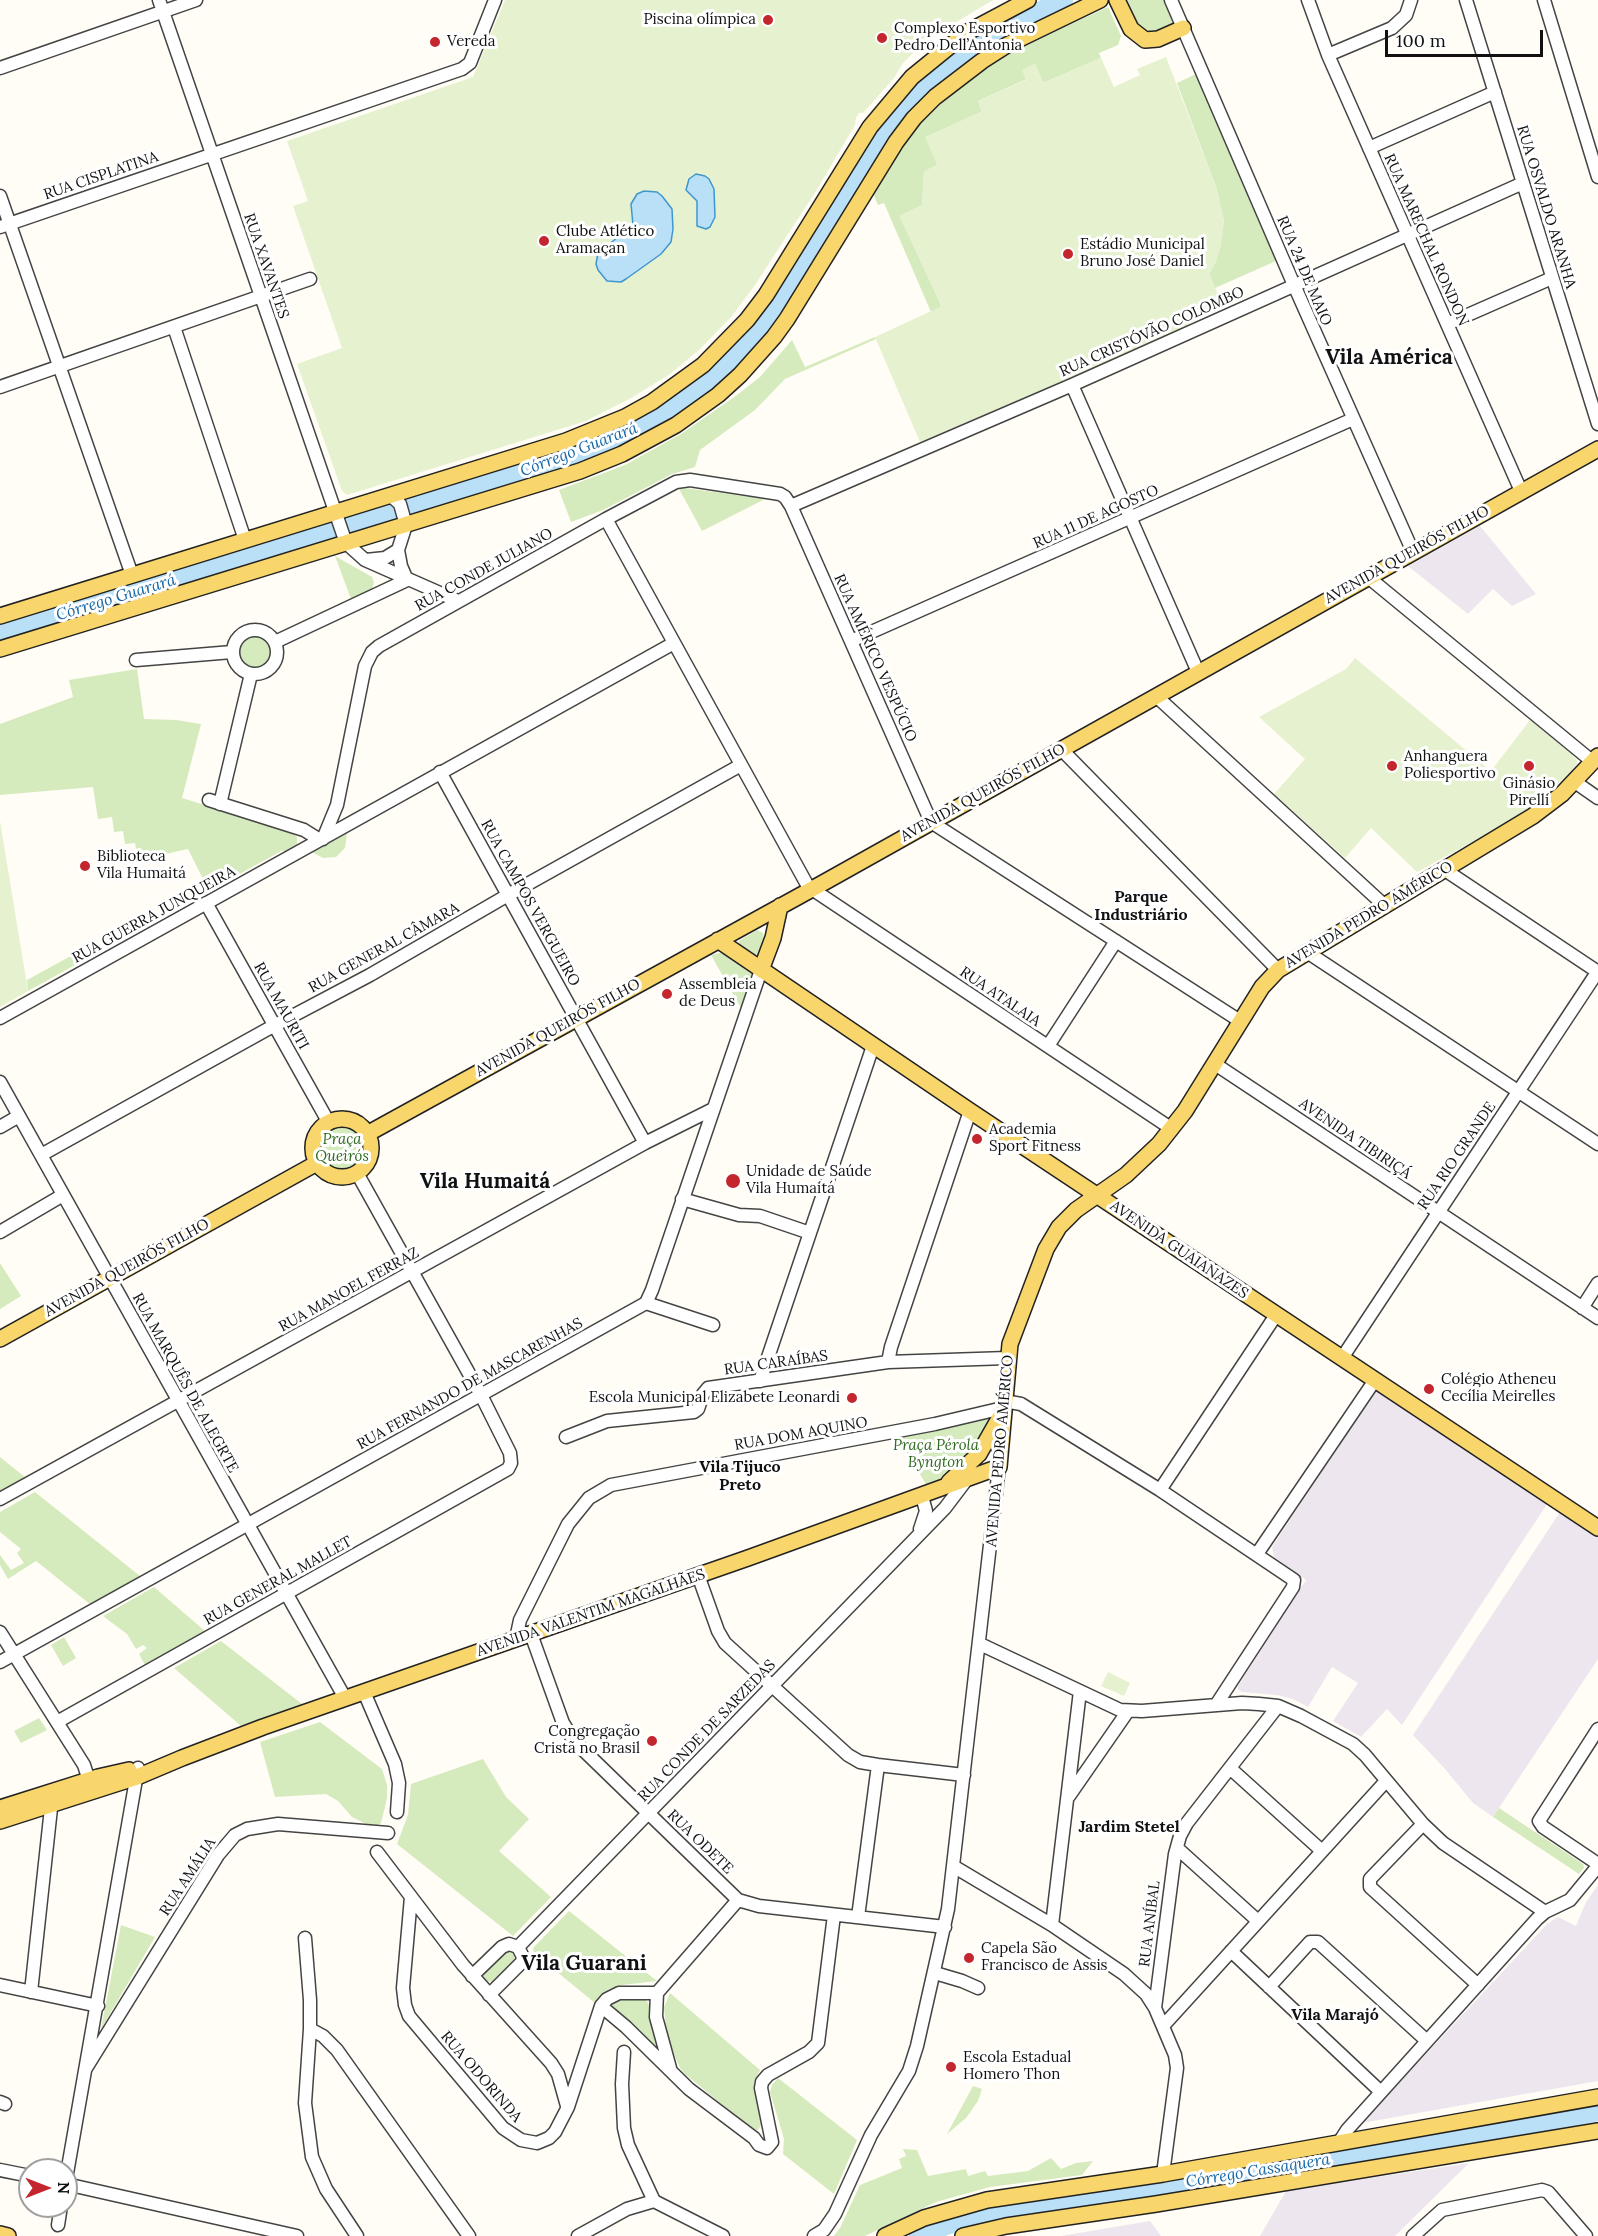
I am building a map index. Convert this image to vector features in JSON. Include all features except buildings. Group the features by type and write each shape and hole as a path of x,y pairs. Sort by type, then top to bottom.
{"main road":[{"path":"0,649 341,528 395,500 596,430 625,417 678,385 725,344 766,296 870,127 898,92 919,70 949,45 988,20 1028,0"},
{"path":"0,616 245,540 405,522 580,471 650,441 702,408 740,375 774,338 879,170 914,118 935,97 1007,45 1100,0"},
{"path":"1117,0 1131,29 1145,40 1158,39 1183,28"},
{"name":"AVENIDA QUEIRÓS FILHO","path":"367,1134 1061,750 1598,449"},
{"name":"AVENIDA PEDRO AMÉRICO","path":"999,1464 1007,1358 1013,1332 1050,1240 1076,1210 1098,1197 1140,1163 1172,1129 1262,987 1278,970 1533,816 1575,782 1595,759"},
{"path":"761,970 773,938 780,906"},
{"name":"AVENIDA GUAIANAZES","path":"718,940 1098,1197 1598,1528"},
{"path":"338,1120 352,1121 367,1134 370,1154 363,1168 357,1173 348,1177 333,1176 317,1163 314,1156 314,1140 317,1133 328,1123 338,1120"},
{"name":"AVENIDA QUEIRÓS FILHO","path":"0,1339 317,1163"},
{"path":"927,1494 958,1475 980,1454 1003,1407"},
{"path":"980,1454 999,1464"},
{"name":"AVENIDA VALENTIM MAGALHÃES","path":"0,1808 51,1798 182,1758 345,1698 927,1494 999,1464"},
{"name":"AVENIDA VALENTIM MAGALHÃES","path":"0,1821 51,1798"},
{"path":"892,2234 942,2211 987,2200 1163,2174 1598,2097"},
{"path":"963,2236 1006,2226 1156,2204 1319,2175 1598,2131"},
{"path":"0,2234 8,2236"}],"street":[{"path":"0,68 161,6 196,0"},
{"name":"RUA CISPLATINA","path":"5,225 462,69 470,63 495,0"},
{"name":"RUA 24 DE MAIO","path":"1171,0 1413,552"},
{"name":"RUA MARECHAL RONDON","path":"1308,0 1328,56 1521,491"},
{"path":"1328,56 1392,28 1406,15 1411,0"},
{"name":"RUA OSVALDO ARANHA","path":"1466,0 1598,424"},
{"path":"1544,0 1598,177"},
{"name":"RUA XAVANTES","path":"161,6 341,528"},
{"path":"1369,148 1495,92"},
{"name":"RUA CRISTÓVÃO COLOMBO","path":"791,506 1072,385 1523,183"},
{"path":"0,195 5,225 59,366 132,575"},
{"path":"1447,324 1552,278"},
{"path":"0,387 310,279"},
{"path":"174,327 245,540"},
{"path":"1072,385 1198,672"},
{"name":"RUA 11 DE AGOSTO","path":"851,641 1353,419"},
{"name":"RUA CONDE JULIANO","path":"322,840 337,805 368,658 379,646 670,484 687,480 780,494 786,497 791,506"},
{"path":"395,500 405,522 398,550 407,580"},
{"name":"RUA AMÉRICO VESPÚCIO","path":"791,506 931,822"},
{"path":"606,519 811,889"},
{"path":"341,528 365,560 458,601"},
{"path":"365,560 385,558 398,550"},
{"path":"1368,577 1595,759"},
{"path":"275,642 407,580"},
{"path":"255,629 267,633 275,642 277,657 271,667 262,673 245,672 236,664 232,652 235,641 249,630 255,629"},
{"name":"RUA GUERRA JUNQUEIRA","path":"0,1017 674,643"},
{"path":"136,660 232,652"},
{"path":"251,674 214,802 304,830 322,840"},
{"path":"1156,696 1385,906"},
{"path":"1061,750 1278,970"},
{"name":"RUA GENERAL CÂMARA","path":"41,1155 274,1025 370,975 741,765"},
{"name":"RUA CAMPOS VERGUEIRO","path":"440,772 645,1143"},
{"path":"1575,782 1598,798"},
{"path":"931,822 1240,1021"},
{"path":"1445,870 1598,971"},
{"name":"RUA ATALAIA","path":"811,889 1172,1129"},
{"name":"RUA MAURITI","path":"206,903 328,1123"},
{"path":"1047,1046 1116,942"},
{"path":"1307,952 1598,1144"},
{"path":"713,1325 646,1303 761,970"},
{"name":"RUA RIO GRANDE","path":"1342,1359 1598,971"},
{"path":"760,1381 873,1046"},
{"name":"AVENIDA TIBIRIÇÁ","path":"1215,1064 1598,1318"},
{"name":"RUA MARQUÊS DE ALEGRTE","path":"0,1082 345,1698"},
{"name":"RUA MANOEL FERRAZ","path":"0,1499 645,1143 713,1109"},
{"path":"888,1362 891,1347 970,1111"},
{"path":"0,1127 19,1116"},
{"path":"357,1173 481,1395"},
{"path":"0,1232 63,1195"},
{"path":"682,1199 738,1215 757,1215 810,1233"},
{"path":"1581,1308 1598,1283"},
{"name":"RUA FERNANDO DE MASCARENHAS","path":"0,1662 646,1303"},
{"path":"1160,1490 1276,1315"},
{"name":"RUA CARAÍBAS","path":"566,1437 607,1421 694,1412 698,1409 703,1394 708,1388 888,1362 1007,1358"},
{"path":"1257,1554 1375,1380"},
{"name":"RUA GENERAL MALLET","path":"57,1722 504,1472 511,1463 510,1453 481,1395"},
{"path":"1003,1407 1021,1404 1160,1490 1292,1576 1293,1587 1216,1705"},
{"name":"RUA DOM AQUINO","path":"523,1637 520,1620 568,1524 589,1498 612,1485 924,1426 1003,1407"},
{"name":"AVENIDA PEDRO AMÉRICO","path":"814,2236 824,2230 835,2214 871,2135 909,2072 935,1973 945,1927 953,1866 999,1464"},
{"name":"RUA CONDE DE SARZEDAS","path":"472,1976 502,1947 509,1944 518,1947 953,1499 967,1479"},
{"name":"RUA CONDE DE SARZEDAS","path":"917,1535 926,1511 927,1494"},
{"path":"698,1575 718,1631 725,1643 848,1755 860,1761 878,1765 964,1775"},
{"path":"0,1632 84,1765 91,1786"},
{"name":"RUA ODETE","path":"523,1637 563,1723 574,1741 738,1900"},
{"path":"980,1644 1128,1711 1251,1704 1278,1706 1301,1716 1353,1744 1423,1824 1443,1843 1545,1912"},
{"path":"1052,1924 1080,1691"},
{"path":"364,1692 395,1764 399,1782 397,1812"},
{"name":"RUA ANÍBAL","path":"1163,2174 1178,2068 1175,2055 1155,2008 1172,1870 1177,1848 1187,1823 1278,1706"},
{"path":"1066,1799 1128,1711"},
{"path":"1338,2144 1347,2130 1545,1912 1570,1899 1598,1865 1543,1827 1539,1821 1598,1729"},
{"path":"858,1917 878,1765"},
{"path":"1231,1768 1322,1851"},
{"path":"70,2158 138,1773"},
{"path":"1162,2026 1386,1781"},
{"path":"31,1992 51,1798"},
{"name":"RUA AMÁLIA","path":"86,2068 218,1855 235,1835 247,1829 278,1824 388,1833"},
{"path":"1423,1824 1370,1879 1370,1887 1478,1985"},
{"path":"1177,1848 1258,1922"},
{"path":"377,1852 472,1976 551,2063 558,2074 568,2107"},
{"path":"953,1866 1052,1924 1134,1982 1155,2008"},
{"name":"RUA ODORINDA","path":"411,1897 403,1988 409,2016 509,2133 529,2142 543,2141 555,2132 568,2107 601,2006"},
{"path":"670,2069 656,2017 657,1993 738,1900 759,1906 945,1927"},
{"path":"657,1993 619,1993 607,1999 601,2006 689,2089 754,2138 759,2145 764,2148 770,2146 771,2136 761,2088 762,2082 768,2074 810,2052 818,2043 834,1915"},
{"path":"305,1938 310,2000 305,2103 312,2157 326,2189 357,2236"},
{"path":"1269,1986 1310,1942 1318,1942 1427,2042"},
{"path":"489,1995 522,1962 523,1957 518,1947"},
{"path":"1231,1951 1381,2092"},
{"path":"935,1973 978,1988"},
{"path":"0,1985 98,2006"},
{"path":"310,2029 323,2036 337,2050 468,2236"},
{"path":"624,2052 622,2084 624,2128 628,2145 654,2201 723,2236"},
{"path":"0,2170 18,2174"},
{"path":"78,2187 297,2236"},
{"path":"1413,2236 1443,2210 1542,2190 1548,2192 1586,2236"},
{"path":"578,2236 627,2209 654,2201"},
{"path":"58,2225 59,2218"}],"shaded area":[{"path":"1480,526 1536,594 1512,606 1493,589 1468,614 1408,566"},
{"path":"1376,1390 1547,1504 1402,1725 1387,1709 1361,1737 1333,1721 1358,1683 1332,1667 1308,1707 1293,1699 1277,1695 1242,1692 1238,1690 1238,1686 1306,1580 1274,1557 1272,1547"},
{"path":"1560,1512 1598,1537 1598,1659 1493,1817 1473,1803 1413,1735"},
{"path":"1598,1885 1598,2081 1362,2123 1547,1924 1558,1917 1576,1926 1586,1902"},
{"path":"1469,2163 1395,2236 1260,2236 1286,2191"},
{"path":"1150,2221 1161,2236 1061,2236"}],"green space":[{"name":"Clube Atlético Aramaçan","path":"505,0 993,0 948,27 935,23 894,78 863,113 859,113 855,125 816,191 732,316 700,349 670,374 633,397 586,421 347,495 342,491 297,364 342,348 293,206 308,201 287,141 473,77"},
{"path":"1126,0 1164,0 1173,24 1153,34 1147,34 1136,26"},
{"path":"1108,7 1121,36 1118,45 1099,53 1101,58 1043,83 1035,64 1023,70 1027,79 978,101 982,111 937,165 924,172 922,205 900,216 942,307 931,312 884,203 878,205 872,191 901,146 920,124 962,84 1011,52"},
{"name":"Estádio Municipal Bruno José Daniel","path":"1166,57 1216,187 1224,221 1221,247 1209,274 1221,301 1183,329 920,442 875,337 942,306 899,216 922,205 924,171 937,165 925,137 982,111 978,101 1026,80 1022,70 1035,64 1043,83 1101,58 1114,87 1140,75 1137,69"},
{"path":"1196,74 1276,261 1215,288 1209,274 1216,261 1224,221 1216,187 1177,83"},
{"path":"875,337 876,339 785,379 755,410 700,450 695,467 672,474 603,510 571,522 559,490 625,465 681,434 760,377 792,340 805,367"},
{"path":"678,487 765,499 702,531"},
{"path":"335,556 372,577 374,582 372,589 351,599"},
{"path":"255,637 265,642 270,652 265,662 255,667 245,662 240,652 245,642"},
{"name":"Anhanguera Poliesportivo","path":"1355,658 1491,771 1530,720 1571,754 1577,764 1566,777 1524,811 1417,872 1371,828 1345,858 1274,794 1305,759 1259,717 1346,669"},
{"path":"137,669 144,719 176,720 201,724 182,798 290,831 297,837 297,846 284,853 283,850 209,891 188,849 138,860 135,843 125,844 123,831 114,832 112,817 98,819 93,787 0,795 0,724 73,697 69,680"},
{"path":"0,821 28,991 0,1007"},
{"path":"347,833 345,848 336,857 323,858 312,852"},
{"path":"757,930 763,933 764,940 759,954 753,956 739,945 739,941"},
{"path":"104,949 28,991 27,980 78,952"},
{"path":"724,953 753,971 741,1008 711,955"},
{"name":"Praça Queirós","path":"342,1126 358,1132 364,1148 358,1164 342,1170 326,1164 320,1148 326,1132"},
{"path":"0,1263 21,1296 0,1309"},
{"name":"Praça Pérola Byngton","path":"991,1418 985,1434 962,1466 929,1489 897,1437"},
{"path":"0,1457 26,1478 0,1495"},
{"path":"35,1492 140,1576 91,1605 36,1561 8,1579 0,1565 0,1555 11,1570 24,1563 17,1553 21,1549 0,1532 0,1512"},
{"path":"154,1587 205,1631 145,1665 139,1654 147,1648 143,1645 136,1649 127,1634 103,1616"},
{"path":"64,1637 76,1658 63,1666 51,1645"},
{"path":"221,1641 302,1704 241,1726 174,1668"},
{"path":"1108,1672 1130,1683 1124,1696 1101,1686"},
{"path":"39,1718 47,1730 21,1743 14,1731"},
{"path":"320,1722 382,1769 387,1785 387,1798 381,1823 374,1828 352,1817 338,1801 326,1794 275,1797 260,1742"},
{"path":"483,1759 506,1797 529,1819 499,1851 551,1897 513,1936 397,1844 408,1815 411,1784"},
{"path":"1499,1808 1583,1864 1584,1868 1579,1874 1493,1817"},
{"path":"569,1911 657,1981 622,1985 609,1989 602,1993 595,2003 534,1953 533,1948"},
{"path":"121,1925 155,1937 101,2029"},
{"path":"509,1950 515,1953 514,1961 492,1982 486,1981 483,1978 484,1973"},
{"path":"670,1993 760,2070 754,2083 761,2125 758,2130 752,2129 680,2068 669,2043 666,2027 664,2007"},
{"path":"644,1997 651,2008 658,2048 653,2049 609,2005 620,1998"},
{"path":"778,2078 857,2140 834,2194 783,2154 784,2139 770,2092"},
{"path":"973,2086 982,2089 978,2101 966,2118 947,2134"},
{"path":"903,2149 917,2150 928,2176 966,2169 968,2176 985,2171 988,2176 1028,2171 1051,2158 1061,2169 1076,2163 1093,2161 1082,2175 990,2187 936,2202 865,2236 834,2236 860,2185 902,2168 899,2159 906,2156"}],"water":[{"path":"696,174 709,179 714,189 715,217 710,227 706,229 697,226 697,201 686,190 689,179"},
{"path":"644,191 657,192 672,209 671,242 661,254 626,279 621,282 607,281 596,264 598,253 633,225 631,204 637,194"}],"waterway":[{"name":"Córrego Guarará","path":"0,634 566,458 630,433 673,408 709,381 738,353 782,297 867,155 894,117 923,86 966,51 1063,0"},
{"name":"Córrego Cassaquera","path":"919,2236 984,2214 1108,2197 1420,2146 1598,2111"}],"place":[{"name":"Piscina olímpica","path":"768,20"},
{"name":"Complexo Esportivo Pedro Dell’Antonia","path":"882,38"},
{"name":"Vereda","path":"435,42"},
{"name":"Clube Atlético Aramaçan","path":"544,241"},
{"name":"Estádio Municipal Bruno José Daniel","path":"1068,254"},
{"name":"Anhanguera Poliesportivo","path":"1392,766"},
{"name":"Ginásio Pirelli","path":"1529,766"},
{"name":"Biblioteca Vila Humaitá","path":"85,866"},
{"name":"Assembleia de Deus","path":"667,994"},
{"name":"Academia Sport Fitness","path":"977,1139"},
{"name":"Unidade de Saúde Vila Humaitá","path":"733,1181"},
{"name":"Colégio Atheneu Cecília Meirelles","path":"1429,1389"},
{"name":"Escola Municipal Elizabete Leonardi","path":"852,1398"},
{"name":"Congregação Cristã no Brasil","path":"652,1741"},
{"name":"Capela São Francisco de Assis","path":"969,1958"},
{"name":"Escola Estadual Homero Thon","path":"951,2067"}],"district":[{"name":"Vila América","path":"1389,358"},
{"name":"Parque Industriário","path":"1141,906"},
{"name":"Vila Humaitá","path":"485,1182"},
{"name":"Vila Tijuco Preto","path":"740,1476"},
{"name":"Jardim Stetel","path":"1129,1827"},
{"name":"Vila Guarani","path":"584,1964"},
{"name":"Vila Marajó","path":"1335,2015"}]}
